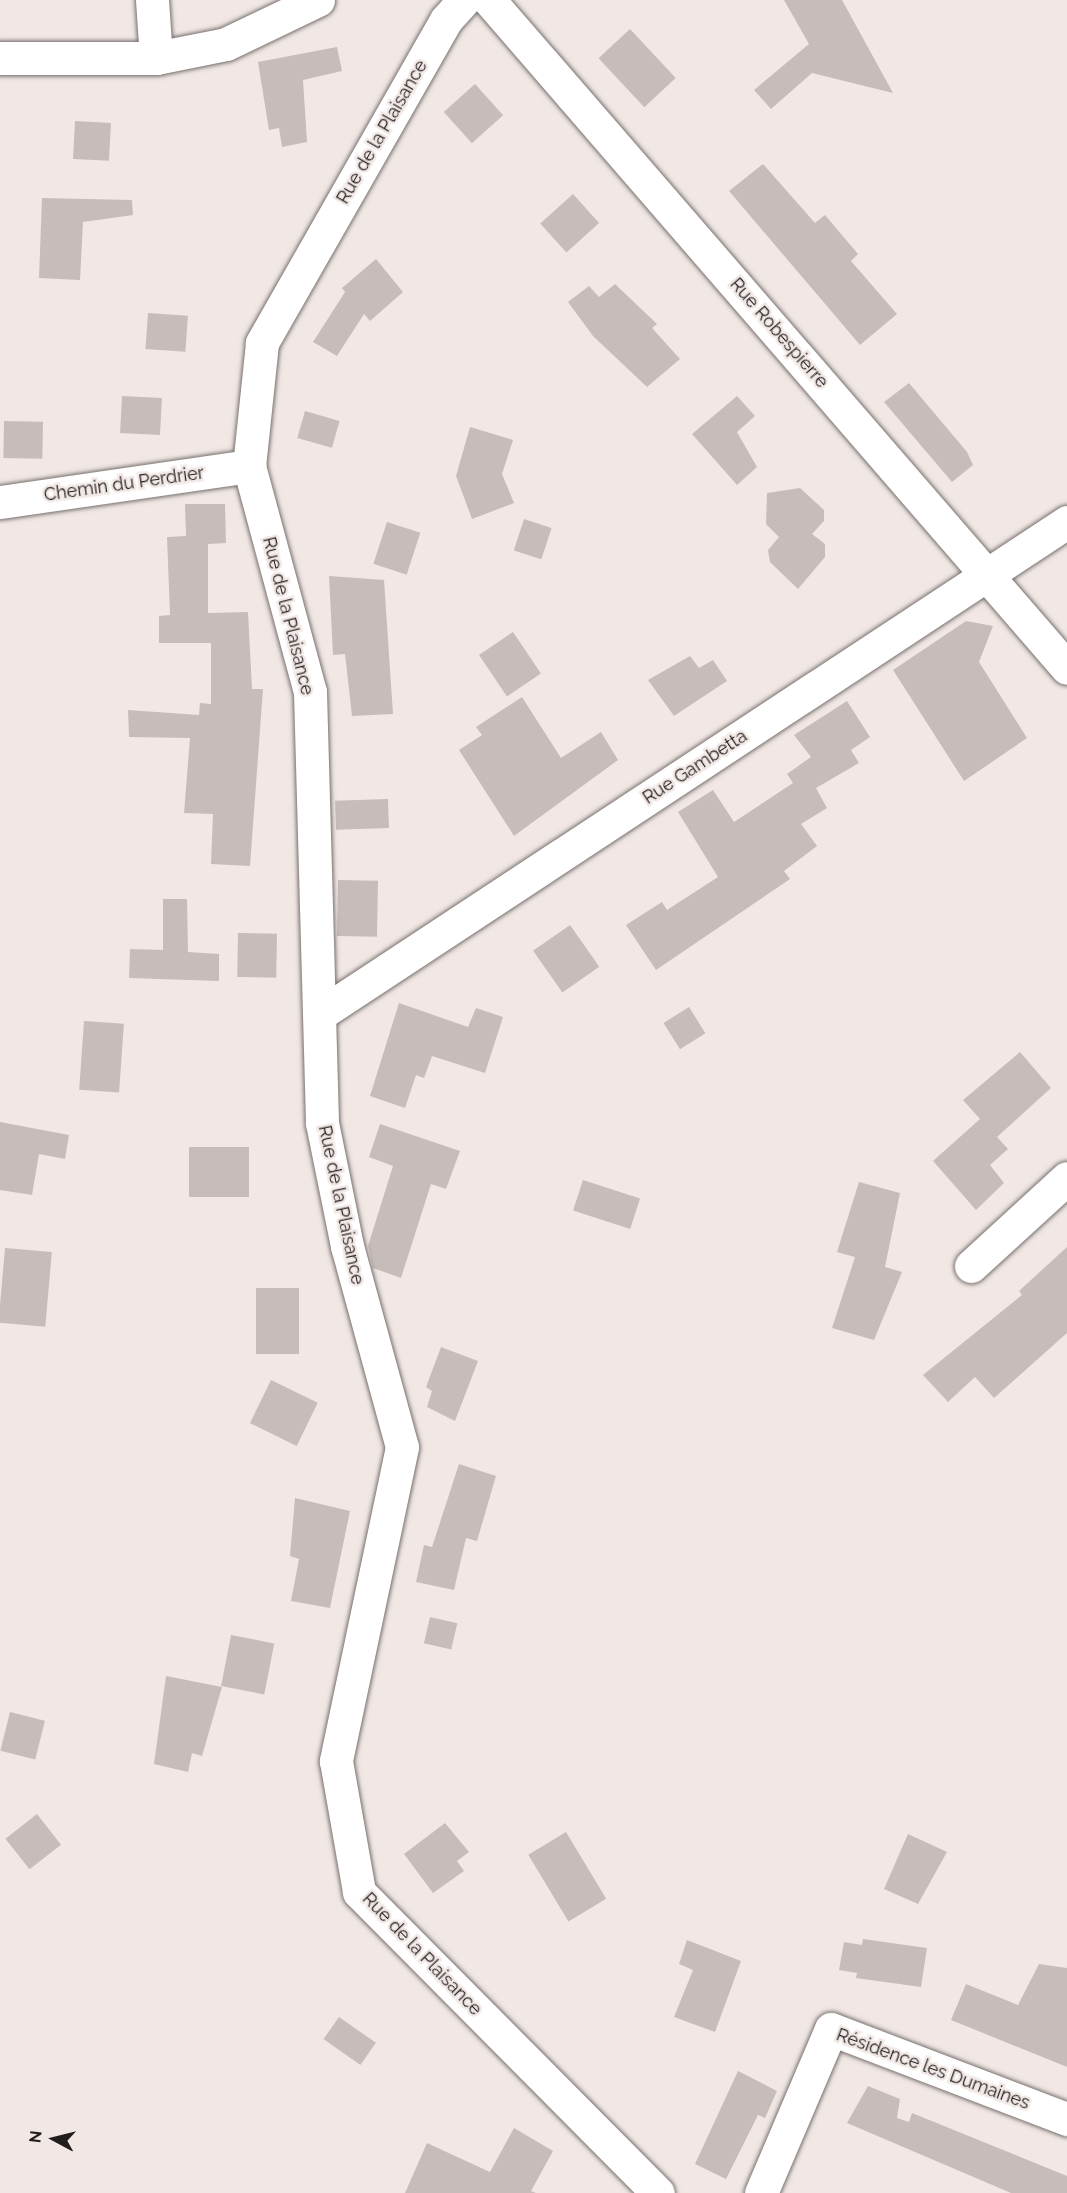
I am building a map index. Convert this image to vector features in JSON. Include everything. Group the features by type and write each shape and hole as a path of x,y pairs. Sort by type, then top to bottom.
{"street":[{"path":"152,0 156,58"},
{"path":"0,58 156,58 226,44 318,0"},
{"name":"Rue de la Plaisance","path":"464,0 446,20 262,343 249,466 310,692 323,1012 322,1123 347,1246 402,1447 336,1761 359,1892 658,2193"},
{"name":"Rue Robespierre","path":"489,0 1067,668"},
{"name":"Chemin du Perdrier","path":"0,502 249,466"},
{"name":"Rue Gambetta","path":"323,1012 1067,522"},
{"path":"971,1266 1067,1178"},
{"name":"Résidence les Dumaines","path":"761,2193 831,2029 1067,2119"}],"building":[{"path":"784,0 842,0 893,93 812,73 771,109 754,90 809,44"},
{"path":"630,29 676,78 644,107 599,58"},
{"path":"337,47 342,71 303,80 307,142 282,147 279,128 269,130 258,62"},
{"path":"475,84 503,115 472,143 444,112"},
{"path":"75,121 111,123 109,161 73,159"},
{"path":"763,164 815,223 825,215 858,254 851,261 897,314 860,345 729,191"},
{"path":"573,194 599,223 566,252 540,223"},
{"path":"42,198 132,200 133,215 83,222 80,280 39,278"},
{"path":"376,259 403,292 370,321 364,314 337,356 313,342 345,292 342,288"},
{"path":"615,284 657,324 652,328 680,359 647,387 593,336 568,302 589,286 599,297"},
{"path":"148,313 188,316 185,352 145,349"},
{"path":"909,383 967,452 973,465 952,482 884,402"},
{"path":"122,396 162,398 160,435 120,433"},
{"path":"737,396 755,416 737,432 757,467 737,485 692,434"},
{"path":"305,411 340,421 332,448 297,438"},
{"path":"4,421 43,422 42,459 3,458"},
{"path":"470,427 513,440 502,474 514,503 472,519 456,476"},
{"path":"800,488 824,510 824,521 812,534 825,544 825,557 798,589 770,562 768,550 779,537 766,524 767,493"},
{"path":"185,504 225,504 226,543 208,544 208,613 248,612 252,689 263,689 250,866 211,864 213,814 184,813 190,738 129,737 128,710 199,715 200,703 211,704 211,643 159,643 159,616 170,615 167,537 186,536"},
{"path":"524,519 552,528 541,559 514,550"},
{"path":"387,522 420,533 407,575 373,564"},
{"path":"329,576 384,580 393,714 352,716 345,654 333,655"},
{"path":"966,621 993,626 979,662 1027,738 964,781 893,670"},
{"path":"513,632 541,673 507,696 479,655"},
{"path":"690,656 699,668 713,660 727,681 674,716 648,680"},
{"path":"522,697 561,758 601,732 618,760 514,836 459,750 482,735 476,727"},
{"path":"847,701 870,737 851,750 859,763 816,788 827,808 801,824 817,846 784,871 790,879 656,970 626,925 662,902 667,910 718,877 678,812 713,790 734,822 793,783 787,774 811,757 794,735"},
{"path":"388,799 389,828 336,830 335,801"},
{"path":"338,880 378,881 377,937 337,936"},
{"path":"163,899 187,899 188,952 219,954 219,981 129,978 130,949 163,950"},
{"path":"570,925 599,967 562,993 533,951"},
{"path":"238,933 277,934 276,978 237,977"},
{"path":"399,1003 468,1027 476,1008 503,1017 485,1073 432,1056 424,1078 416,1075 405,1108 370,1096"},
{"path":"689,1007 705,1033 680,1049 664,1023"},
{"path":"84,1021 124,1024 119,1093 79,1090"},
{"path":"1020,1052 1051,1088 997,1137 1008,1149 990,1165 1004,1183 976,1210 933,1161 980,1119 963,1100"},
{"path":"0,1122 69,1135 65,1159 39,1154 32,1195 0,1190"},
{"path":"380,1124 460,1151 446,1189 431,1184 401,1278 373,1268 368,1246 393,1166 369,1157"},
{"path":"189,1147 249,1147 249,1197 189,1197"},
{"path":"583,1180 640,1199 630,1229 573,1210"},
{"path":"859,1182 900,1193 885,1267 902,1272 874,1340 832,1328 855,1257 837,1252"},
{"path":"1067,1247 1067,1333 994,1398 975,1377 948,1402 923,1375 1022,1295 1019,1291"},
{"path":"5,1248 52,1252 45,1327 0,1323"},
{"path":"256,1288 299,1288 299,1354 256,1354"},
{"path":"441,1347 478,1361 455,1421 427,1407 432,1391 426,1387"},
{"path":"271,1380 318,1403 297,1446 250,1423"},
{"path":"459,1464 496,1476 477,1541 466,1538 454,1590 416,1582 424,1545 432,1547"},
{"path":"295,1498 350,1511 330,1608 291,1601 299,1559 290,1556"},
{"path":"430,1617 457,1623 451,1650 424,1643"},
{"path":"231,1635 274,1643 264,1694 221,1686"},
{"path":"166,1676 222,1687 202,1756 192,1753 188,1772 154,1764"},
{"path":"10,1712 45,1721 35,1760 0,1751"},
{"path":"37,1814 61,1845 29,1869 5,1839"},
{"path":"445,1823 469,1852 457,1861 464,1871 433,1893 404,1854"},
{"path":"566,1832 606,1899 568,1922 528,1855"},
{"path":"908,1834 947,1852 918,1904 884,1889"},
{"path":"863,1939 927,1948 921,1987 856,1978 857,1973 839,1970 844,1942 862,1945"},
{"path":"687,1940 741,1961 715,2032 674,2017 693,1970 679,1964"},
{"path":"1039,1964 1067,1968 1067,2067 951,2020 966,1984 1018,2005"},
{"path":"339,2017 376,2043 360,2065 324,2039"},
{"path":"738,2071 777,2091 765,2118 758,2115 726,2179 695,2164"},
{"path":"868,2086 900,2099 897,2118 909,2122 912,2113 1067,2176 1067,2193 1011,2193 847,2123"},
{"path":"514,2128 553,2151 531,2191 536,2193 405,2193 427,2143 490,2172"}]}
